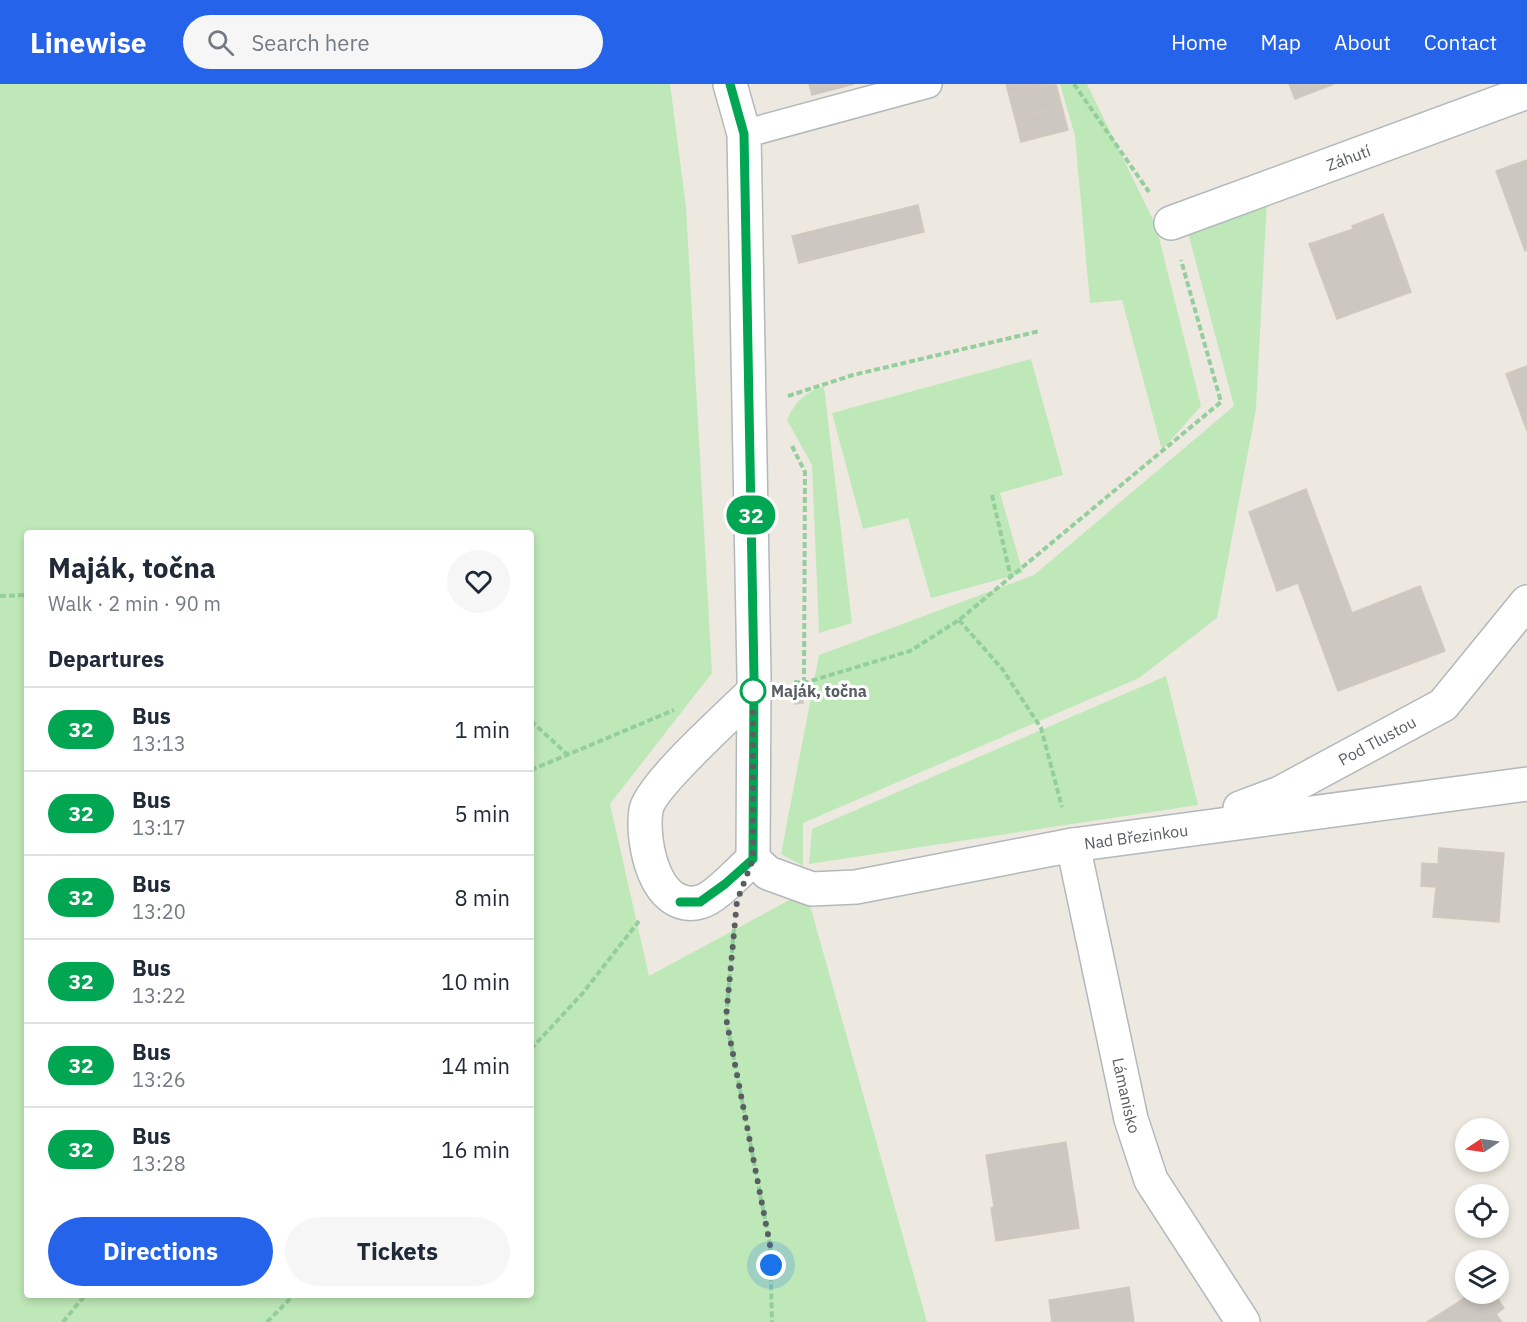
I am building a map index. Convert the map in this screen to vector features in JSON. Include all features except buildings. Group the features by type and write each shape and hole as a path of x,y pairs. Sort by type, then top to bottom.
{"street":[{"path":"730,84 744,134 754,685 753,859 700,902 680,902 664,890 648,862 646,809 668,776 754,685"},
{"name":"Záhutí","path":"1171,223 1527,92"},
{"name":"Pod Tlustou","path":"1190,828 1280,793 1443,705 1527,602"},
{"name":"Nad Březinkou","path":"753,859 768,873 812,889 856,887 1073,845 1527,784"},
{"name":"Lámanisko","path":"1073,845 1131,1119 1151,1180 1243,1322"}],"lane":[{"path":"744,134 928,84"}],"path":[{"path":"754,685 804,683 910,651 959,620 1221,402 1171,223 1074,84"},
{"path":"780,400 798,390 853,375 1040,331"},
{"path":"992,495 1011,578"},
{"path":"0,596 24,595"},
{"path":"959,620 1003,670 1041,728 1073,845"},
{"path":"534,769 677,709"},
{"path":"534,724 568,755"},
{"path":"534,1046 582,994 664,890"},
{"path":"735,925 726,1018 770,1245 772,1322"},
{"path":"63,1322 83,1298"},
{"path":"267,1322 291,1298"}],"green space":[{"path":"0,84 670,84 686,207 712,673 610,804 649,976 806,891 927,1322 0,1322"},
{"path":"1060,84 1087,84 1156,226 1201,406 1162,450 1122,300 1090,303 1075,136"},
{"path":"1267,199 1256,409 1217,618 1139,678 803,823 803,866 781,854 819,655 1034,575 1234,406 1186,225"},
{"path":"1031,359 1063,475 1000,493 1023,573 931,598 908,518 863,529 832,413"},
{"path":"824,387 852,623 819,633 812,465 787,420 801,399"},
{"path":"1166,676 1198,805 809,864 812,829"}],"bus line":[{"name":"32","path":"680,902 700,902 753,859 754,677 744,134 730,84"}],"place":[{"name":"Maják, točna","path":"753,691"}],"route":[{"path":"753,691 753,859 737,901 726,1018 770,1245 771,1265"}]}
